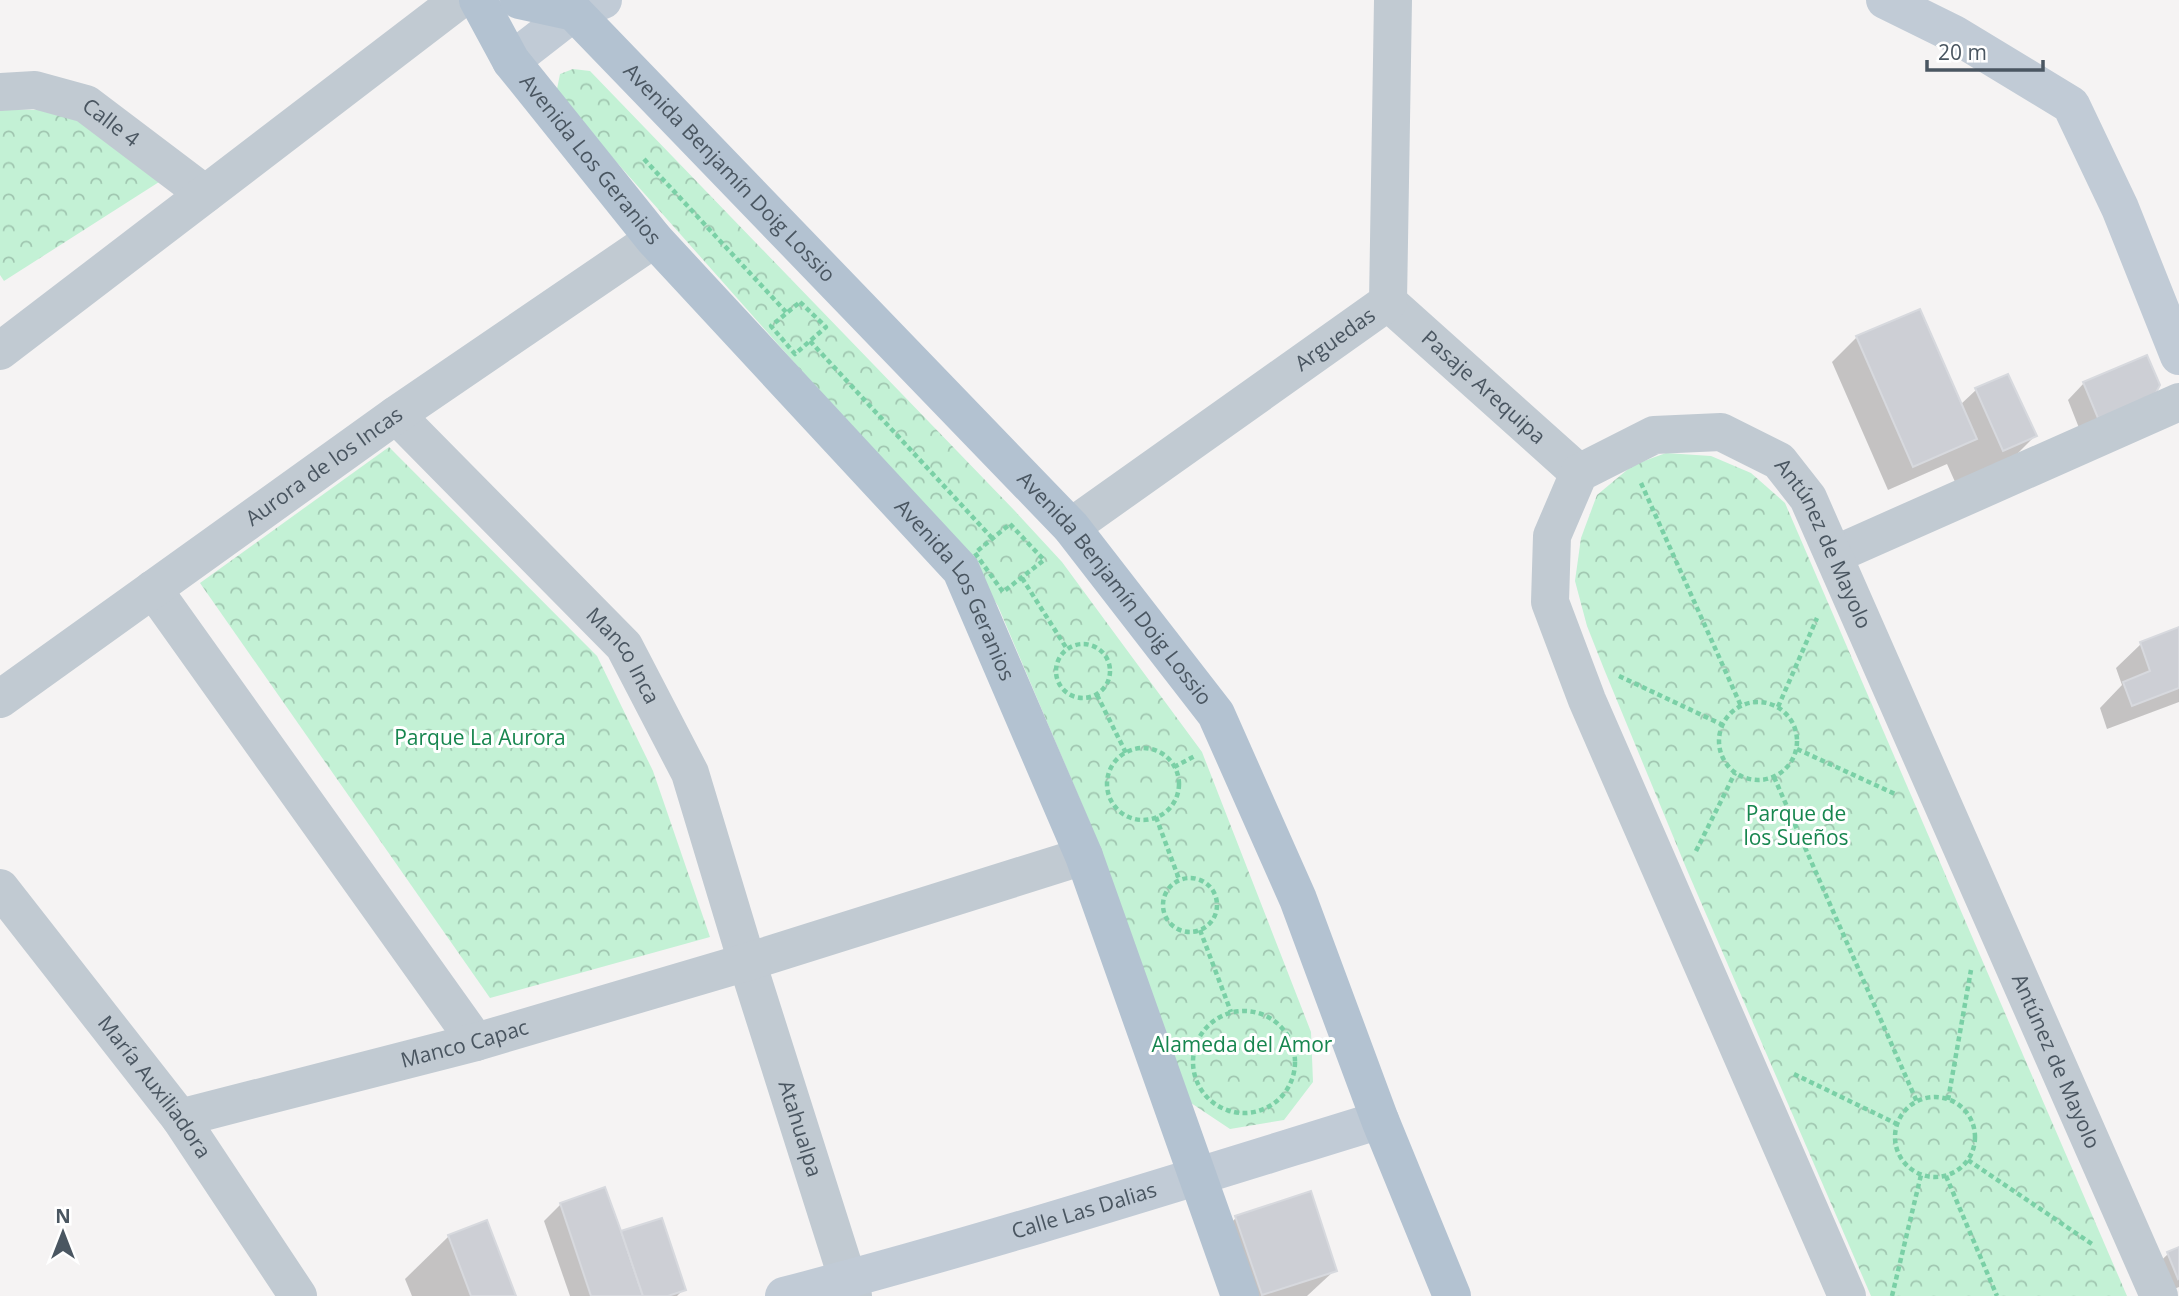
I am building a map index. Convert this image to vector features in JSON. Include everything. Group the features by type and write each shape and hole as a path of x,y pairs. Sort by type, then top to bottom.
{"main road":[{"name":"Avenida Los Geranios","path":"478,0 511,61 653,239 961,570 1084,856 1240,1296"},
{"path":"519,0 589,6"},
{"name":"Avenida Benjamín Doig Lossio","path":"589,6 1071,527 1216,714 1298,899 1380,1120 1452,1296"}],"street":[{"path":"3,342 205,194 459,0"},
{"name":"Arguedas","path":"1071,527 1388,302 1393,0"},
{"path":"1885,0 1954,34 2071,105 2120,208 2179,356"},
{"path":"511,61 589,6"},
{"name":"Calle 4","path":"0,92 35,90 86,104 205,194"},
{"name":"Aurora de los Incas","path":"0,699 396,415 653,239"},
{"name":"Pasaje Arequipa","path":"1388,302 1579,473"},
{"path":"1834,555 2179,402"},
{"name":"Manco Inca","path":"396,415 624,646 691,773 747,962"},
{"name":"Antúnez de Mayolo","path":"1579,473 1654,435 1721,432 1779,461 1808,498 2159,1296"},
{"path":"1579,473 1552,536 1550,602 1587,700 1847,1296"},
{"path":"153,589 476,1042"},
{"name":"Manco Capac","path":"180,1118 476,1042 747,962 1084,856"},
{"name":"María Auxiliadora","path":"0,888 180,1118 298,1296"},
{"name":"Atahualpa","path":"747,962 850,1288"},
{"name":"Calle Las Dalias","path":"784,1296 850,1288 1380,1120"}],"path":[{"path":"639,154 786,312"},
{"path":"800,302 826,327 810,341 795,354 771,326 800,302"},
{"path":"810,341 992,538"},
{"path":"1638,478 1741,706"},
{"path":"1010,524 1044,561 1003,592 975,553 992,538 1010,524"},
{"path":"1022,578 1067,649"},
{"path":"1778,707 1821,611"},
{"path":"1088,644 1104,653 1111,670 1105,687 1097,695 1082,698 1072,696 1059,685 1055,667 1067,649 1088,644"},
{"path":"1616,675 1723,725"},
{"path":"1097,695 1126,753"},
{"path":"1766,703 1778,707 1794,725 1798,737 1793,761 1785,771 1761,780 1748,779 1735,773 1726,764 1720,751 1719,738 1730,713 1741,706 1766,703"},
{"path":"1140,748 1152,750 1164,755 1174,767 1179,785 1177,797 1171,807 1156,817 1139,819 1128,816 1118,810 1111,800 1107,778 1112,766 1126,753 1140,748"},
{"path":"1797,749 1901,796"},
{"path":"1174,767 1202,752"},
{"path":"1693,858 1735,773"},
{"path":"1774,777 1917,1102"},
{"path":"1156,817 1179,879"},
{"path":"1179,879 1202,880 1214,892 1217,910 1208,925 1200,930 1182,930 1168,921 1164,913 1164,896 1179,879"},
{"path":"1200,930 1231,1012"},
{"path":"1948,1100 1973,960"},
{"path":"1248,1010 1270,1019 1288,1036 1294,1051 1292,1076 1281,1097 1268,1107 1253,1112 1237,1113 1222,1108 1209,1099 1199,1087 1193,1072 1192,1057 1204,1028 1216,1018 1231,1012 1248,1010"},
{"path":"1785,1070 1897,1124"},
{"path":"1937,1097 1948,1100 1959,1105 1973,1125 1976,1137 1974,1149 1959,1170 1946,1176 1921,1175 1902,1160 1895,1136 1897,1124 1908,1108 1917,1102 1937,1097"},
{"path":"1968,1160 2098,1248"},
{"path":"1892,1296 1921,1175"},
{"path":"1946,1176 1997,1296"}],"green space":[{"name":"Alameda del Amor","path":"573,69 590,71 1062,562 1202,752 1311,1032 1313,1082 1284,1120 1230,1129 1191,1103 1089,821 998,606 965,555 556,94 560,74"},
{"path":"0,109 41,110 85,123 159,182 4,281 0,275"},
{"name":"Parque La Aurora","path":"389,447 597,656 653,771 710,937 490,998 200,583"},
{"name":"Parque de los Sueños","path":"1666,453 1711,456 1751,473 1785,503 2127,1296 1871,1296 1687,870 1587,626 1575,581 1581,538 1597,495 1633,465"}],"building":[{"path":"1920,309 1977,439 1913,467 1856,336"},
{"path":"2147,355 2160,385 2151,402 2100,423 2083,382"},
{"path":"2008,374 2037,436 2003,451 1975,388"},
{"path":"2179,627 2179,688 2132,706 2123,682 2150,671 2140,642"},
{"path":"605,1187 643,1296 591,1296 560,1203"},
{"path":"1311,1191 1337,1271 1262,1295 1235,1216"},
{"path":"662,1218 686,1290 668,1296 643,1296 621,1231"},
{"path":"487,1220 516,1296 471,1296 448,1235"},
{"path":"2179,1247 2179,1278 2178,1279 2167,1252"}]}
